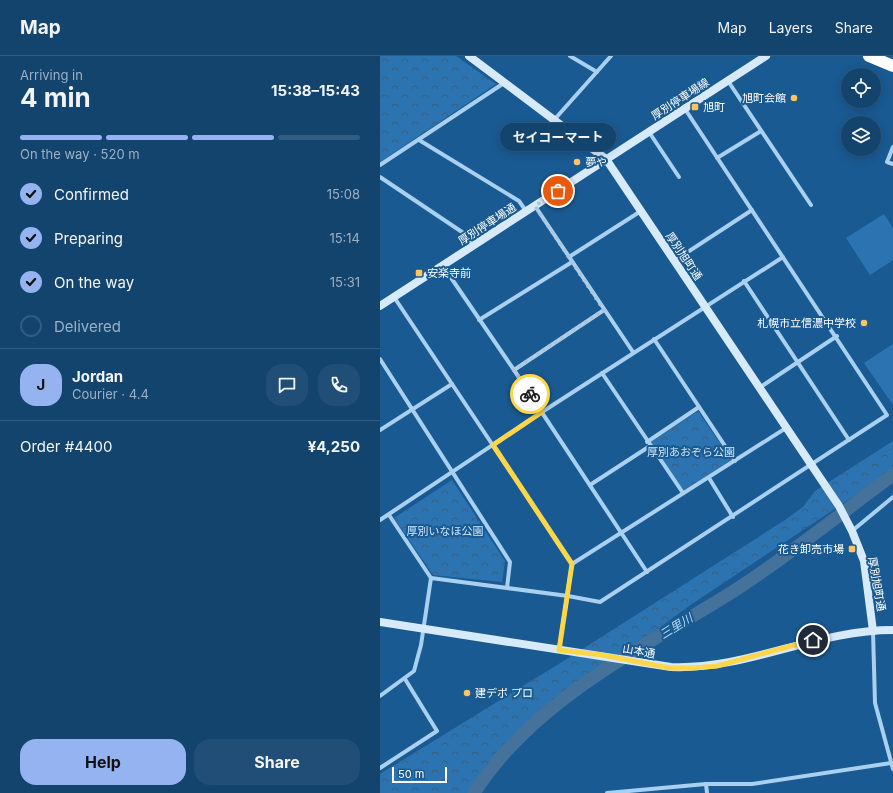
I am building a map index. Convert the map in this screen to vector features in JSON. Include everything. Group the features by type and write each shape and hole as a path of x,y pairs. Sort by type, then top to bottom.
{"highway":[{"path":"869,56 893,66"}],"street":[{"name":"厚別旭町通","path":"469,56 606,159 839,506 852,531 864,561 873,631"},
{"path":"570,56 597,72"},
{"path":"554,120 611,56"},
{"name":"厚別停車場線","path":"606,159 766,56"},
{"path":"728,80 811,205"},
{"path":"380,165 504,82"},
{"path":"431,578 568,596 600,602 733,517 887,415 837,336 685,109"},
{"path":"717,158 761,130"},
{"path":"649,132 679,177"},
{"path":"419,140 519,201 527,212"},
{"path":"893,147 887,162 893,164"},
{"name":"厚別停車場通","path":"380,306 527,212 606,159"},
{"path":"380,178 465,234 474,245"},
{"path":"535,206 633,352"},
{"path":"674,261 752,210"},
{"path":"569,257 641,211"},
{"path":"380,520 453,473 633,352 783,257"},
{"path":"480,320 572,262"},
{"path":"443,266 648,572"},
{"path":"744,281 849,440"},
{"path":"394,297 572,564 559,650"},
{"path":"514,370 604,310"},
{"path":"759,388 837,336"},
{"path":"654,339 735,461"},
{"path":"380,359 510,562 507,588"},
{"path":"602,373 682,494"},
{"path":"380,430 452,384"},
{"path":"647,442 699,407"},
{"path":"572,564 786,428"},
{"path":"590,486 650,446"},
{"path":"709,478 733,517"},
{"path":"852,531 893,497"},
{"path":"380,696 414,671 423,630 431,578 389,515"},
{"name":"山本通","path":"380,622 423,630 602,655 670,668 717,666 827,637 893,630"},
{"path":"873,631 874,703 893,769"},
{"path":"380,768 437,731 405,679"},
{"path":"607,793 706,784 752,784 891,763"},
{"path":"706,784 707,793"}],"green space":[{"path":"380,56 456,56 496,84 380,162"},
{"path":"884,214 893,228 893,260 870,275 846,238"},
{"path":"893,344 893,405 864,363"},
{"name":"厚別あおぞら公園","path":"698,411 732,461 683,491 650,443"},
{"path":"893,441 893,470 689,606 525,726 487,764 468,793 380,793 380,774 570,657 785,520 803,507 815,491"},
{"name":"厚別いなほ公園","path":"452,480 505,561 502,582 433,575 394,518"}],"waterway":[{"name":"三里川","path":"474,793 499,759 528,729 560,702 629,654 757,576 893,475"}],"way so far":[{"path":"530,394 514,370 604,310 535,206 558,191"}],"place":[{"name":"旭町会館","path":"794,98"},
{"name":"旭町","path":"695,107"},
{"name":"夢や","path":"577,162"},
{"name":"セイコーマート","path":"558,191"},
{"name":"安楽寺前","path":"419,273"},
{"name":"札幌市立信濃中学校","path":"864,323"},
{"name":"花き卸売市場","path":"852,549"},
{"name":"建デポ プロ","path":"467,693"}],"route":[{"path":"530,394 542,412 493,445 572,564 559,650 602,655 670,668 694,668 717,666 813,640"}]}
